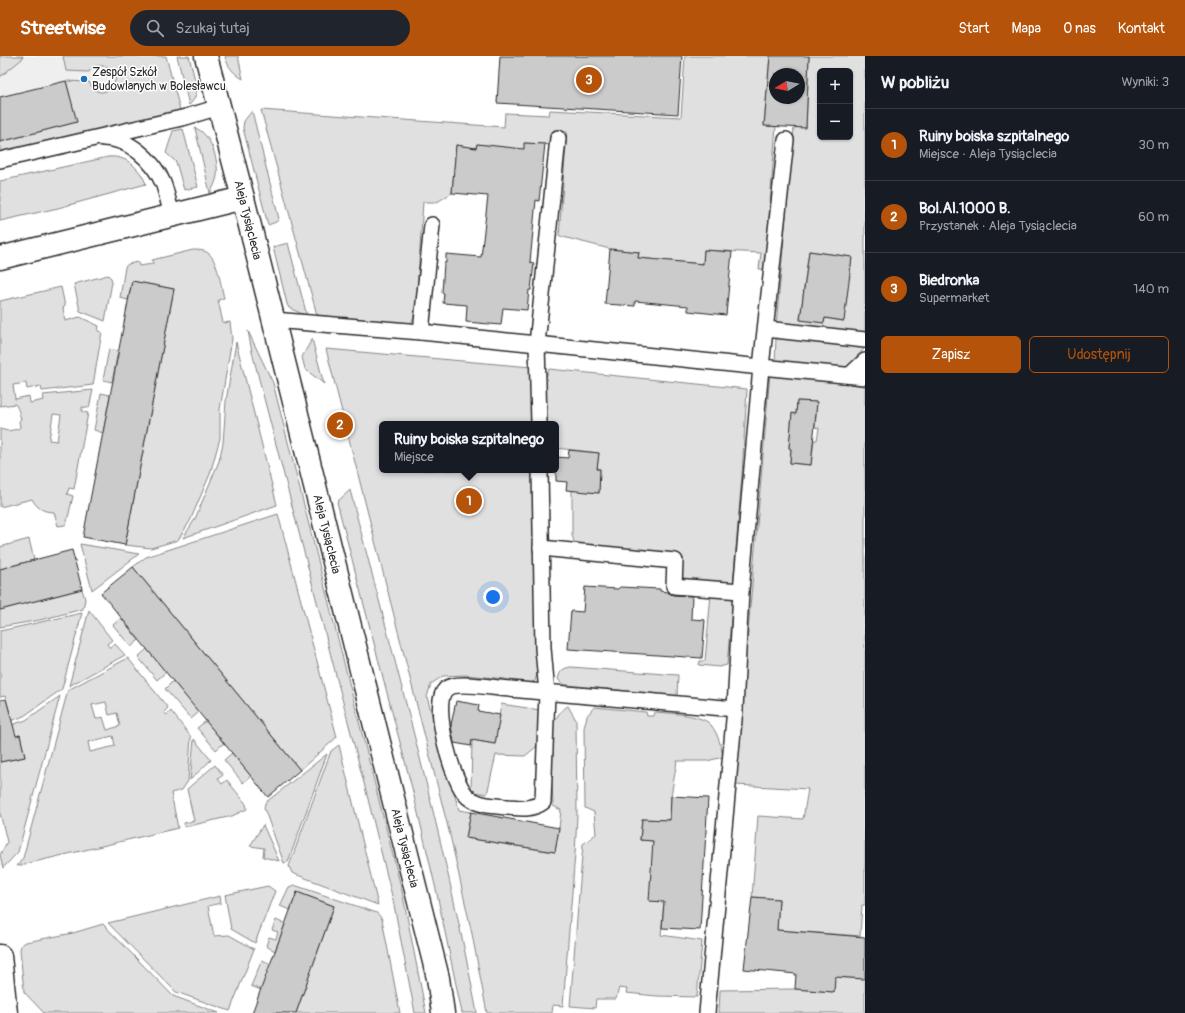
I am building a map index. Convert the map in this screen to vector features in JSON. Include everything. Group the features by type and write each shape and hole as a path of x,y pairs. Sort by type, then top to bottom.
{"street":[{"name":"Aleja Tysiąclecia","path":"206,56 243,198 438,978 443,1013"},
{"path":"0,258 243,198"},
{"path":"0,956 6,1013"}],"lane":[{"path":"0,160 186,118 219,107"},
{"path":"92,138 109,138 124,142 140,151 163,182 172,216"},
{"path":"539,421 537,344 558,138"},
{"path":"707,1013 735,709 741,591 761,367 786,140"},
{"path":"421,332 432,225"},
{"path":"273,320 421,332 865,377"},
{"path":"766,329 865,340"},
{"path":"850,375 865,361"},
{"path":"850,375 865,370"},
{"path":"540,473 543,648 547,692 543,802 537,807 527,808 482,804 468,797 459,785 445,743 440,711 441,698 446,689 453,686 547,692 735,709"},
{"path":"541,548 675,561 674,586 741,591"}],"shaded area":[{"name":"Zespół Szkół Budowlanych w Bolesławcu","path":"0,56 163,56 175,102 0,143"},
{"path":"0,56 23,56 22,59 0,77"},
{"path":"63,56 166,56 180,110 149,119 0,155 0,142 76,122 66,81 89,82 95,90 101,92 112,86 115,80 115,73 112,68 96,66 89,72 66,71"},
{"path":"177,56 189,56 196,84 196,96 189,105"},
{"path":"225,56 238,56 243,79 231,69"},
{"path":"685,56 770,56 764,125 776,126 765,269 759,269 761,253 704,250 703,264 638,258 639,252 610,249 559,236 567,132 554,130 553,145 525,143 524,152 508,148 477,144 476,148 456,145 452,193 437,202 423,202 417,294 414,317 410,324 396,325 317,315 261,110 504,127 505,113 549,115 550,110 681,117"},
{"path":"809,56 865,56 865,335 776,326 794,127 806,127","holes":["809,251 852,257 843,321 825,318 824,323 800,319"]},
{"path":"252,111 279,219 268,225 243,128 244,121"},
{"path":"195,128 201,131 210,141 217,163 217,176 210,193"},
{"path":"183,129 198,187 184,190 176,162 166,153 173,131"},
{"path":"108,157 121,158 132,164 140,173 146,184 58,208 0,221 0,181"},
{"path":"288,243 307,316 289,308 287,304 273,247"},
{"path":"193,250 201,250 208,253 214,261 219,274 224,298 218,300 223,323 230,322 232,339 220,409 220,438 210,474 190,521 178,540 151,548 125,545 174,289 132,281 128,300 120,298 125,267 128,264 138,262 139,266 153,264 152,260"},
{"path":"108,275 112,282 105,321 80,311 74,284"},
{"path":"61,287 65,306 63,308 65,321 80,317 99,326 98,331 102,332 93,385 42,391 41,386 27,389 26,383 13,385 15,399 29,396 30,403 44,400 43,395 93,390 89,408 82,407 82,412 88,413 74,489 69,488 67,494 73,496 65,525 58,526 54,512 41,509 32,499 0,507 0,429 8,431 18,429 20,427 19,421 21,419 15,404 0,406 0,301","holes":["53,414 61,415 57,441 49,440"]},
{"path":"248,331 273,383 402,891 426,1013 415,1013 393,900 252,352"},
{"path":"776,337 865,346 865,348 845,369 775,363"},
{"path":"312,339 324,384 305,369 302,357"},
{"path":"236,342 277,505 183,538 195,519 219,461 223,443 226,401"},
{"path":"109,349 118,351 112,382 103,380"},
{"path":"326,349 531,367 532,421 379,421 379,473 533,473 537,674 535,681 526,684 505,679 466,675 443,676 431,684 427,697 459,810 471,812 466,838 555,852 561,810 553,806 550,731 559,714 568,706 576,720 577,816 563,1006 553,1005 552,1013 487,1013 472,934 450,835"},
{"path":"549,369 747,389 733,586 681,581 681,555 581,546 574,542 572,535 572,490 599,493 600,469 597,469 599,453 559,448 559,421 543,421 543,385"},
{"path":"770,373 865,386 865,905 862,905 860,936 777,930 779,899 752,897 758,816 803,819 808,789 735,785","holes":["797,401 817,402 815,427 819,428 817,440 814,440 811,465 790,463 791,449 789,448 792,414 796,414"]},
{"path":"101,393 110,395 103,433 94,430"},
{"path":"350,490 450,881 477,1013 462,1013 437,894 413,792 337,502"},
{"path":"278,514 337,737 300,770 133,567 146,557"},
{"path":"29,539 34,560 0,569 0,547"},
{"path":"80,544 139,554 92,590"},
{"path":"82,589 85,599 83,609 40,620 0,627 0,610"},
{"path":"711,594 733,597 727,665 719,667 699,665 700,661 705,661"},
{"path":"89,610 112,640 107,644 110,648 115,644 125,655 69,686"},
{"path":"82,613 62,689 24,716 0,725 0,719 11,716 5,696 0,697 0,631"},
{"path":"121,618 139,640 131,647 113,625"},
{"path":"147,649 166,672 157,680 138,657"},
{"path":"128,658 168,708 164,712 167,715 171,711 191,737 188,781 182,790 171,793 178,828 17,866 23,858 68,690","holes":["106,702 109,715 117,713 120,726 107,730 103,717 96,719 92,705","113,736 115,746 90,752 88,742"]},
{"path":"571,667 678,675 677,696 566,685 561,683 558,679 561,672 566,668"},
{"path":"173,681 199,712 191,719 165,689"},
{"path":"60,696 18,852 3,868 0,855 7,842 0,813 0,762 25,757 20,735 0,740 0,729 26,720"},
{"path":"501,704 540,710 540,738 536,747 525,756 496,755 487,794 475,792 471,790 472,740 495,744"},
{"path":"594,707 646,712 647,716 653,716 654,712 700,718 711,725 719,740 723,757 707,761 677,761 671,796 670,820 642,819 640,840 653,841 664,902 661,935 702,941 697,997 657,996 626,993 627,989 619,988 616,999 596,999 595,1008 570,1006 583,844 596,834 594,812 585,808 584,728 587,716"},
{"path":"206,721 224,743 216,750 197,728"},
{"path":"194,739 211,760 190,780"},
{"path":"339,745 378,905 292,873 289,866 331,751"},
{"path":"232,753 251,776 243,783 224,760"},
{"path":"327,754 288,862 284,863 264,808 265,803"},
{"path":"215,765 223,775 218,779 222,784 227,780 246,804 247,809 232,816 185,827 184,823 194,821 187,789"},
{"path":"263,825 279,861 263,857 264,848 250,846"},
{"path":"294,885 377,913 382,919 400,1013 296,1013 334,906 297,892 290,910 280,906 289,887"},
{"path":"268,886 275,891 255,943 231,929 225,895"},
{"path":"220,896 221,903 208,906 214,936 229,935 254,949 230,1011 176,992 108,923"},
{"path":"276,920 285,924 275,951 266,946 269,937 276,939 278,932 272,930"},
{"path":"103,924 173,996 219,1013 44,1013 24,992 20,950 21,945 26,942 73,933"},
{"path":"262,960 271,964 261,990 251,986"},
{"path":"835,977 865,979 865,1013 719,1013 720,990 795,989 834,992"}],"building":[{"path":"500,56 682,56 678,114 497,103"},
{"path":"770,56 809,56 806,128 764,126"},
{"path":"66,81 77,122 0,142 0,97"},
{"path":"524,143 545,144 539,201 536,200 530,262 534,263 527,310 503,308 501,325 466,322 467,305 443,303 444,293 442,293 444,263 446,263 446,254 481,257 488,196 452,193 456,145 476,148 477,144 524,149"},
{"path":"610,249 639,252 638,258 703,264 704,250 732,252 726,315 688,311 688,306 635,301 635,306 605,304"},
{"path":"809,251 852,257 844,321 825,318 824,323 800,320"},
{"path":"132,281 174,289 125,545 83,537"},
{"path":"797,401 817,402 811,465 790,463 791,449 789,448 792,413 796,414"},
{"path":"569,450 599,453 597,469 600,469 599,493 566,490 567,482 556,481 556,473 559,473 559,457 568,458"},
{"path":"72,550 82,589 0,610 0,569"},
{"path":"133,567 300,770 268,797 101,593"},
{"path":"585,587 660,589 660,591 673,595 692,596 691,619 705,620 702,658 568,649 571,611 583,612"},
{"path":"6,699 16,736 20,735 25,757 0,762 0,700"},
{"path":"456,701 479,705 478,711 500,715 495,744 472,740 471,746 454,743 451,725"},
{"path":"671,796 708,798 700,930 662,928 664,902 649,901 653,841 640,840 642,819 670,820"},
{"path":"471,812 559,828 555,852 466,838"},
{"path":"297,892 334,906 296,1013 252,1013"},
{"path":"752,897 779,899 777,930 865,937 865,979 835,977 834,992 795,989 796,974 744,969"}],"place":[{"name":"Zespół Szkół Budowlanych w Bolesławcu","path":"84,79"},
{"name":"Biedronka","path":"589,80"},
{"name":"Bol.Al.1000 B.","path":"340,425"},
{"name":"Ruiny boiska szpitalnego","path":"469,501"}]}
